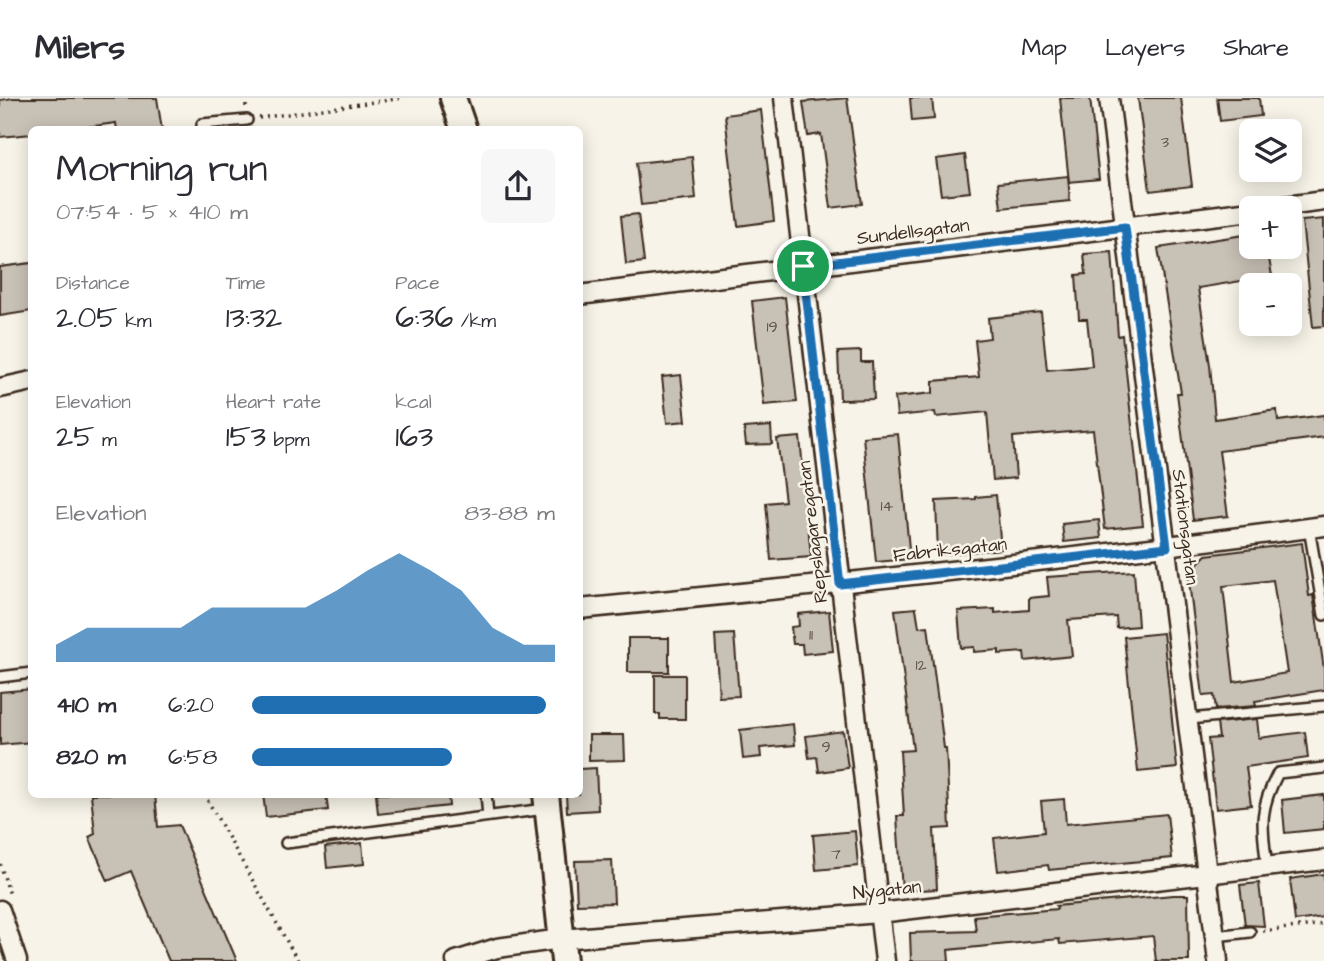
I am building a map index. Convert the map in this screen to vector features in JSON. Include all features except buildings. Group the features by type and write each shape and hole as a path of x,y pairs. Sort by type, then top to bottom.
{"street":[{"path":"453,98 463,126"},
{"name":"Repslagaregatan","path":"784,98 885,961"},
{"name":"Stationsgatan","path":"1109,98 1218,961"},
{"path":"1302,204 1324,201"},
{"name":"Sundellsgatan","path":"583,294 1239,213"},
{"path":"0,387 28,383"},
{"name":"Fabriksgatan","path":"583,609 840,584 1317,527"},
{"path":"546,801 563,950"},
{"name":"Nygatan","path":"456,961 497,948 563,950 1324,860"},
{"path":"0,910 17,961"}],"lane":[{"path":"202,126 247,120"},
{"path":"1317,527 1324,615"},
{"path":"0,677 28,674"},
{"path":"1189,719 1324,706"},
{"path":"1267,867 1261,816 1268,790 1278,773 1324,768"},
{"path":"486,798 488,816"},
{"path":"286,843 488,816 546,801"},
{"path":"1215,936 1250,932"}],"path":[{"path":"247,120 403,98"},
{"path":"206,798 298,961"},
{"path":"1250,932 1324,924"}],"route":[{"path":"1125,227 1167,547 840,584 803,266 1125,227"}]}
